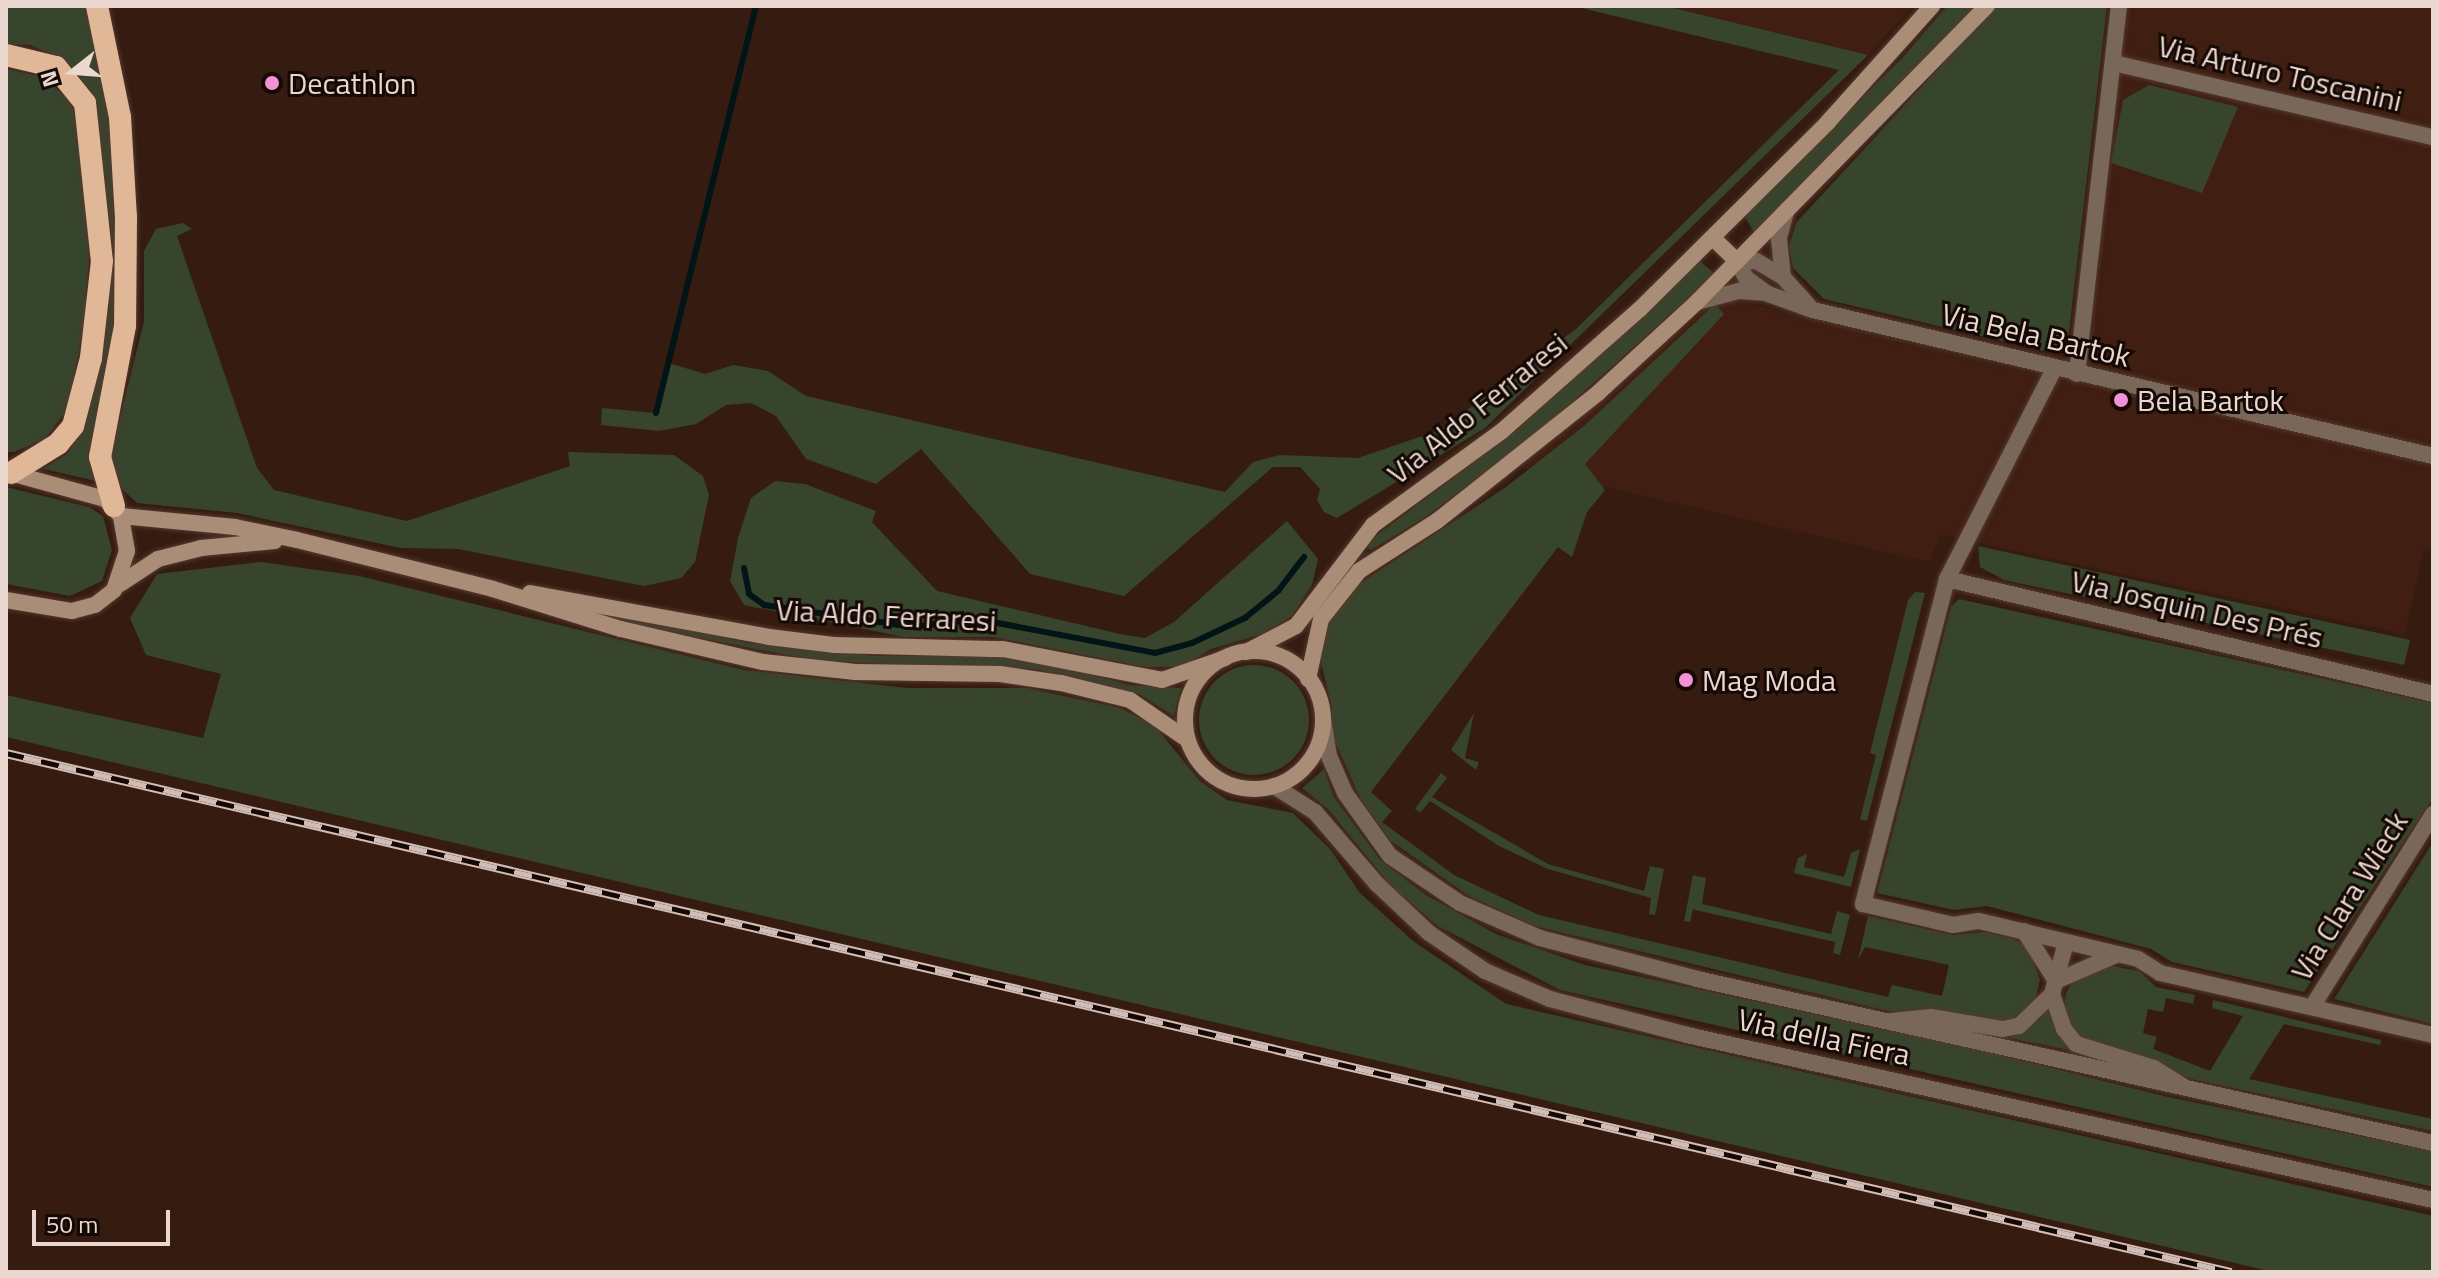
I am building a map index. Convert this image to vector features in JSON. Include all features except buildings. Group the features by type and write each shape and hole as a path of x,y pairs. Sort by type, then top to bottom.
{"highway":[{"path":"97,6 120,117 126,217 124,336 100,445 100,467 118,511"},
{"path":"6,55 56,67 85,103 102,261 91,358 73,426 58,444 9,472"}],"main road":[{"name":"Via Aldo Ferraresi","path":"493,589 602,603 769,637 834,645 1003,649 1162,680 1246,652 1296,626 1355,542 1373,525 1502,431 1714,239 1932,6"},
{"name":"Via Aldo Ferraresi","path":"1246,652 1280,657 1308,679 1321,619 1359,571 1437,521 1551,433 1697,302 1987,6"},
{"path":"1714,239 1737,261"},
{"name":"Via Aldo Ferraresi","path":"9,472 94,493 118,511 235,527 297,540 493,589 594,622 763,662 855,672 1000,674 1112,694 1156,713 1188,740 1204,768 1222,782 1241,788 1274,786"},
{"path":"114,590 127,551 118,511"},
{"name":"Via Aldo Ferraresi","path":"6,600 72,611 95,605 158,559 201,548 297,540"},
{"name":"Via Aldo Ferraresi","path":"1188,740 1186,709 1191,691 1225,658"},
{"path":"1274,786 1290,779 1313,756 1323,718 1308,679"}],"street":[{"path":"2077,374 2119,6"},
{"name":"Via Arturo Toscanini","path":"2114,63 2433,137"},
{"path":"1783,277 1779,239 1786,212"},
{"path":"1737,261 1756,261 1783,277 1813,310"},
{"name":"Via Bela Bartok","path":"1737,261 1746,278 1768,294"},
{"name":"Via Bela Bartok","path":"1697,302 1739,291 1768,294 1813,310 2054,369 2433,456"},
{"path":"2054,369 1947,579 1863,904 1953,925 1979,921 2024,931 2117,954 2160,973 2433,1035"},
{"name":"Via Josquin Des Prés","path":"1947,579 2433,694"},
{"name":"Via della Fiera","path":"1323,718 1334,770 1367,830 1397,861 1460,903 1590,954 2433,1143"},
{"name":"Via della Fiera","path":"1274,786 1315,812 1377,884 1429,933 1485,971 1550,999 1687,1035 2433,1200"},
{"name":"Via Clara Wieck","path":"2312,1007 2433,814"},
{"name":"Via della Fiera","path":"2024,931 2054,988 2064,1029 2076,1044 2154,1068 2192,1091"},
{"path":"2054,988 2066,942"},
{"name":"Via della Fiera","path":"1886,1022 1931,1017 2012,1028 2035,1016 2054,988 2117,954"}],"shaded area":[{"path":"1665,6 1913,6 1868,55"},
{"path":"2110,6 2433,6 2433,550 2424,549 2405,634 1941,535 1929,562 1520,467 1720,296 2066,382"}],"green space":[{"path":"6,6 89,6 97,39 115,152 116,336 91,461 96,481 43,469 68,453 80,431 109,308 112,241 96,115 80,77 61,59 30,45 6,44"},
{"path":"1573,6 1665,6 1868,55 1485,428 1337,518 1324,512 1317,500 1320,489 1300,467 1273,467 1124,596 1030,574 921,449 876,484 806,459 776,416 751,403 726,405 696,424 659,431 601,425 602,408 656,413 669,363 705,374 733,365 768,371 806,396 1225,492 1253,462 1280,455 1358,458 1440,430 1576,329 1839,70"},
{"path":"1947,6 1977,6 1755,234 1744,215 1903,57"},
{"path":"1996,6 2107,6 2067,349 2049,352 1824,299 1793,268 1789,246 1796,223"},
{"path":"6,69 43,77 73,103 90,237 85,319 68,408 45,439 14,452 6,452"},
{"path":"2149,85 2238,107 2202,193 2111,163 2123,100"},
{"path":"183,223 192,229 177,236 257,468 274,490 407,521 570,466 568,452 674,455 703,476 709,495 695,562 681,578 644,586 458,549 401,548 237,513 137,503 119,486 109,462 144,321 144,251 156,229"},
{"path":"1700,261 1715,274 1539,432 1427,516 1371,550 1364,545 1518,429"},
{"path":"1715,304 1724,314 1585,464 1605,490 1587,512 1572,557 1558,547 1371,792 1392,811 1382,822 1454,875 1539,915 1888,997 1892,985 1942,996 1949,965 1865,947 1858,960 1868,916 1953,935 1985,932 2014,939 2028,947 2040,980 2035,1001 2007,1024 1888,1011 1535,926 1469,896 1391,841 1361,800 1333,737 1331,704 1320,658 1329,618 1342,601 1362,582 1506,487 1584,426"},
{"path":"775,481 805,484 876,511 872,522 937,591 1145,638 1174,622 1287,521 1318,559 1312,585 1292,616 1262,634 1211,649 1182,667 1145,667 994,637 904,637 744,605 730,581 738,538 751,498"},
{"path":"6,487 89,507 103,516 112,550 102,581 70,596 6,584"},
{"path":"1978,546 2410,640 2404,665 2004,580 1980,567"},
{"path":"261,562 359,576 744,670 907,688 1027,688 1120,708 1154,725 1200,781 1227,800 1293,813 1331,850 1359,892 1413,941 1506,1004 2433,1216 2433,1272 2273,1272 6,737 6,695 203,738 221,674 146,655 130,618 157,574"},
{"path":"1915,592 1925,593 1867,821 1860,819 1876,755 1870,753 1908,600"},
{"path":"1959,599 2433,703 2433,798 2304,992 2172,962 2151,949 1987,906 1954,910 1877,893 1951,607"},
{"path":"602,610 749,643 876,656 986,655 1061,665 1128,685 1181,688 1174,716 1141,695 1034,669 819,661 601,619"},
{"path":"1254,665 1275,669 1293,681 1305,699 1309,720 1305,741 1293,759 1275,771 1254,775 1233,771 1215,759 1203,741 1199,720 1203,699 1215,681 1233,669"},
{"path":"1474,713 1465,758 1479,762 1476,770 1451,750"},
{"path":"1324,769 1334,797 1380,860 1426,895 1496,934 1585,965 1963,1046 2168,1097 2433,1151 2433,1187 1560,990 1438,926 1392,887 1328,809 1302,788"},
{"path":"1441,773 1447,778 1432,797 1548,864 1644,891 1650,866 1664,869 1655,915 1649,914 1651,898 1548,869 1499,846 1430,801 1420,813 1415,809"},
{"path":"2433,842 2433,1024 2334,999"},
{"path":"1860,849 1851,887 1794,873 1798,858 1807,854 1804,867 1844,877 1851,853"},
{"path":"1693,875 1706,878 1702,904 1831,934 1837,911 1850,915 1840,955 1833,953 1835,942 1693,909 1690,922 1684,921"},
{"path":"2107,965 2139,971 2156,987 2195,995 2193,1004 2166,998 2163,1012 2148,1009 2143,1033 2157,1037 2153,1049 2210,1071 2243,1016 2212,1008 2213,1000 2381,1040 2380,1045 2284,1024 2249,1079 2433,1119 2433,1131 2192,1079 2082,1040 2073,1032 2064,1005 2066,993 2072,982"},
{"path":"2050,1004 2061,1039 2074,1051 2010,1038 2039,1020"}],"waterway":[{"path":"656,413 756,6"},
{"path":"744,568 749,594 764,605 913,627 977,619 1155,653 1192,643 1245,618 1278,591 1304,557"}],"railway":[{"path":"6,753 2231,1272"}],"place":[{"name":"Decathlon","path":"272,83"},
{"name":"Bela Bartok","path":"2121,400"},
{"name":"Mag Moda","path":"1686,680"}]}
